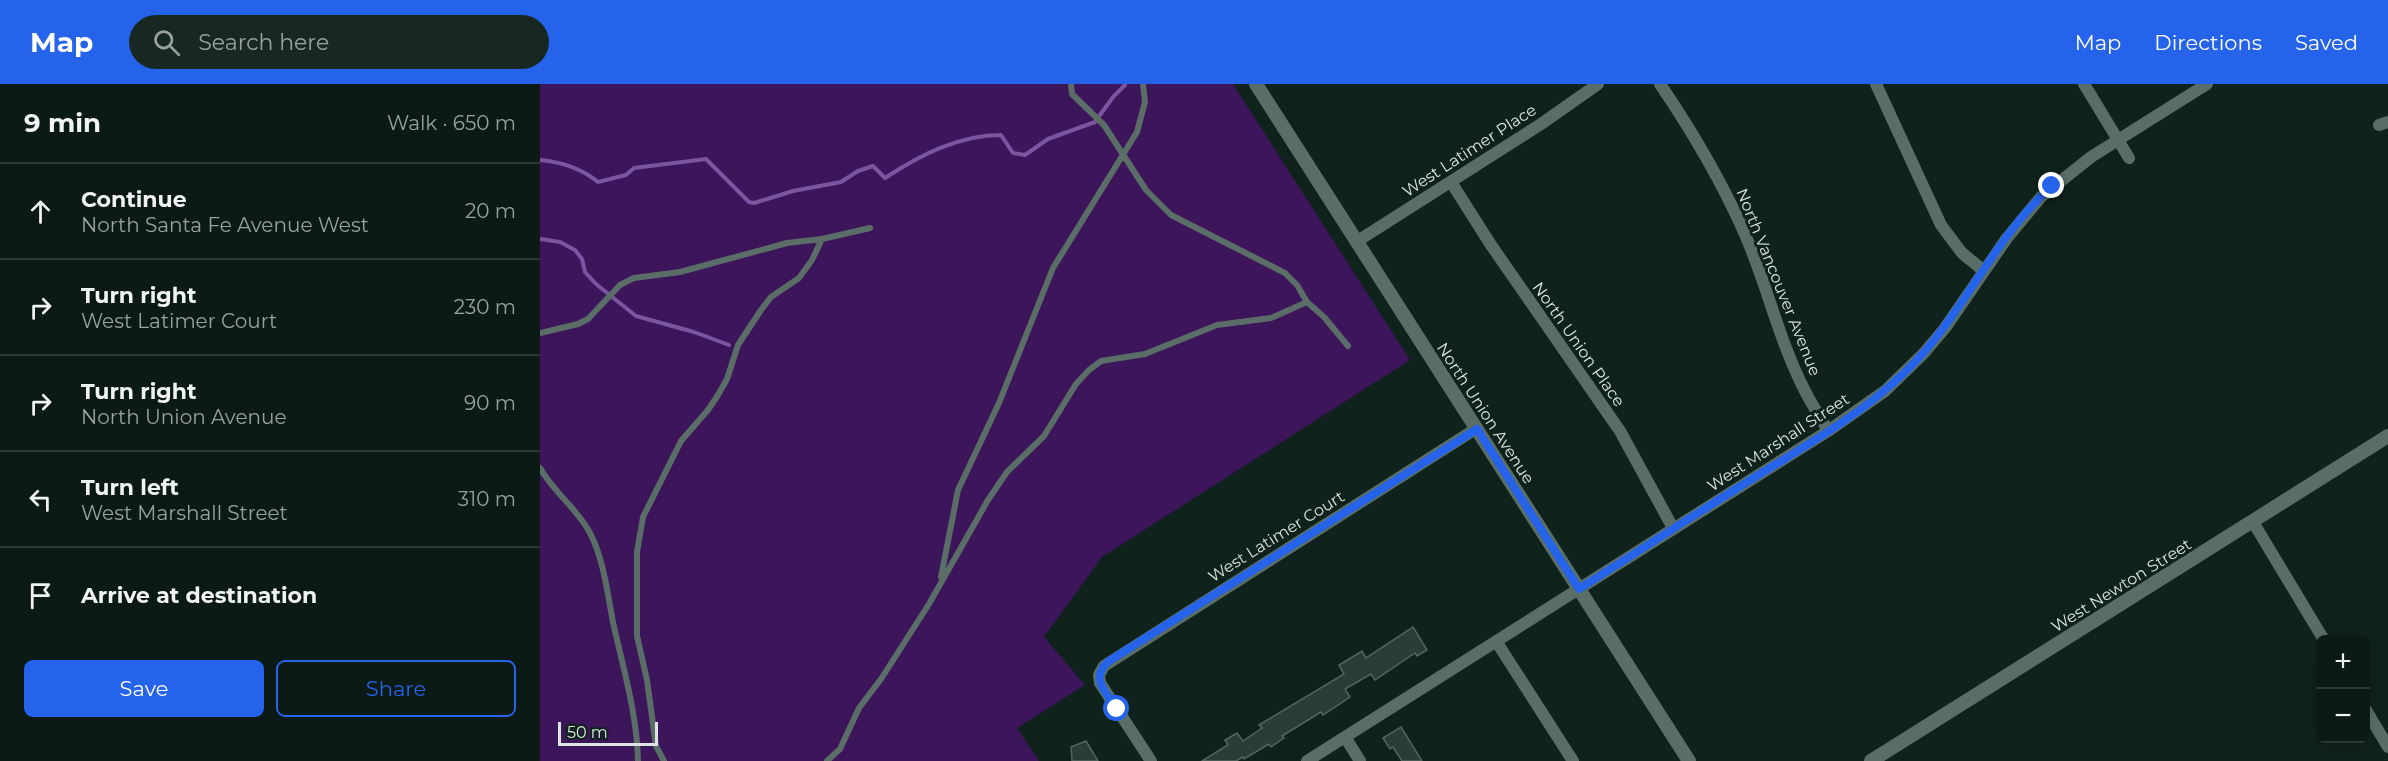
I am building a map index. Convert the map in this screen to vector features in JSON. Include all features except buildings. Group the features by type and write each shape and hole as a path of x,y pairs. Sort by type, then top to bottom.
{"street":[{"name":"North Union Avenue","path":"1256,84 1689,761"},
{"name":"West Latimer Place","path":"1356,242 1598,84"},
{"name":"North Vancouver Avenue","path":"1660,84 1702,150 1729,200 1761,273 1779,328 1805,391 1828,431"},
{"path":"1876,84 1941,225 1962,253 1984,271"},
{"path":"2084,84 2129,158"},
{"name":"West Marshall Street","path":"1307,761 1828,431 1885,391 1924,353 1945,328 2007,238 2041,196 2064,176 2207,84"},
{"name":"North Union Place","path":"1451,182 1491,245 1620,431 1673,528"},
{"name":"West Latimer Court","path":"1151,761 1101,683 1098,675 1109,661 1477,429"},
{"name":"West Newton Street","path":"1871,761 2388,436"},
{"path":"2253,522 2322,635"},
{"path":"1496,641 1573,761"},
{"path":"2370,717 2388,747"},
{"path":"1345,737 1360,761"}],"lane":[{"path":"1071,84 1072,94 1104,125 1146,190 1171,215 1277,267 1292,279 1304,293 1308,302 1348,346"},
{"path":"940,584 958,490 1004,393 1053,268 1137,132 1145,102 1143,84"},
{"path":"540,333 578,324 598,310 620,285 634,278 680,272 787,243 822,239 870,228"},
{"path":"664,761 656,746 638,636 637,552 644,517 681,441 708,410 727,379 738,345 760,310 771,297 799,278 812,260 822,239"},
{"path":"827,761 840,749 859,708 882,679 940,584 969,530 1007,472 1044,436 1076,384 1096,363 1145,354 1223,324 1271,318 1308,302"},
{"path":"540,468 547,480 575,508 590,534 601,563 631,695 637,731 638,761"}],"shaded area":[{"path":"540,84 1233,84 1410,360 1102,557 1044,637 1085,685 1017,728 1039,761 540,761"}],"waterway":[{"path":"540,160 570,166 598,182 626,175 634,168 706,159 749,202 754,203 793,191 841,182 858,171 873,166 885,178 926,154 970,138 1001,135 1013,153 1025,155 1048,139 1095,122 1125,85"},
{"path":"540,239 560,242 575,250 582,259 585,272 596,284 636,316 694,332 729,345"}],"route":[{"path":"1117,709 1098,675 1109,661 1477,429 1579,589 1828,431 1885,391 1924,353 1945,328 2007,238 2052,186"}]}
